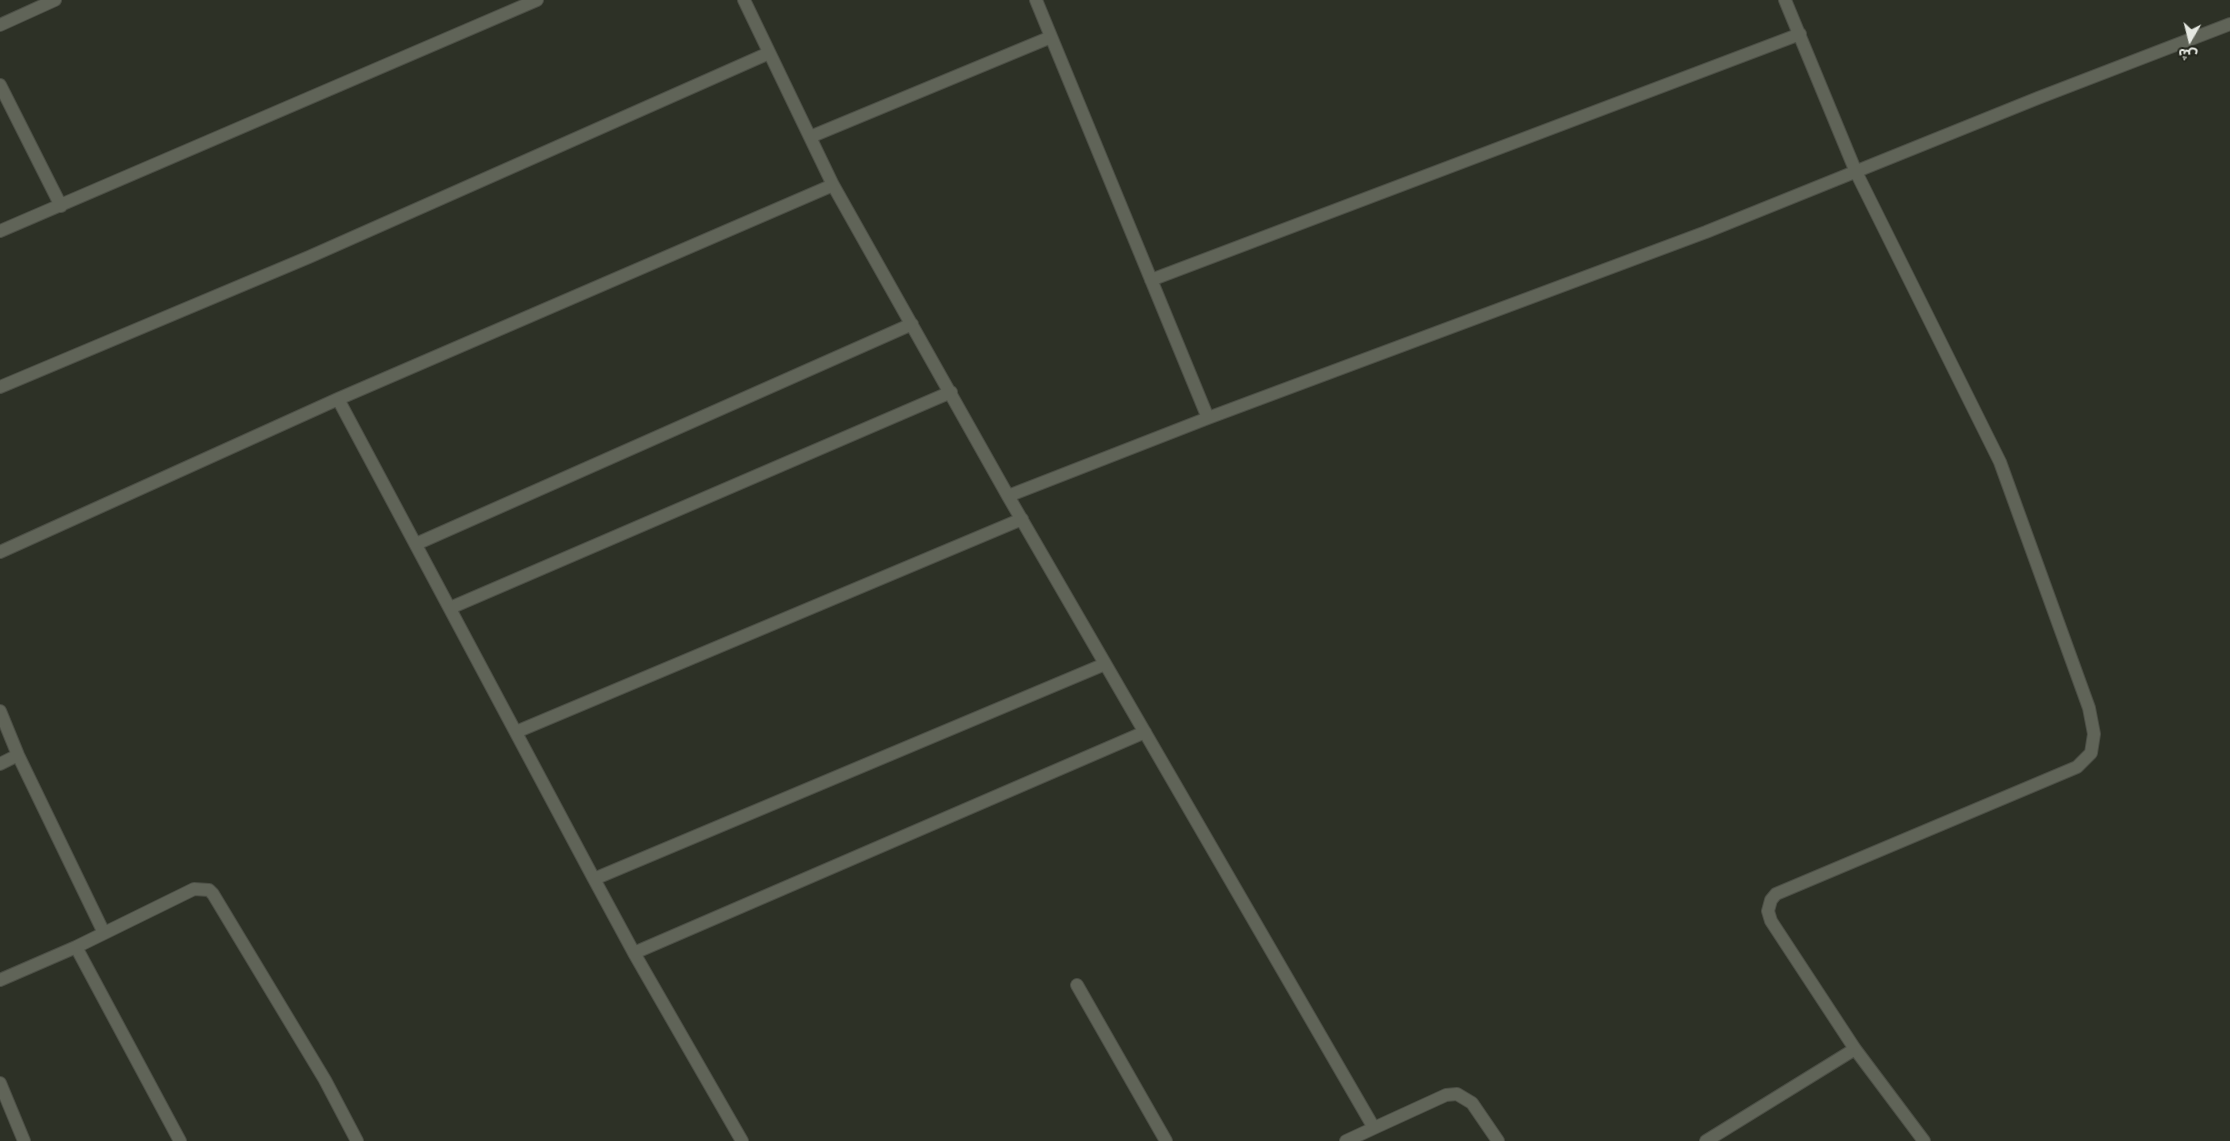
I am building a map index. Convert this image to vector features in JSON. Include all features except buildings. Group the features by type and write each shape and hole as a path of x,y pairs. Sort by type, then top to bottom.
{"street":[{"path":"0,26 55,0"},
{"path":"0,231 537,0"},
{"path":"744,0 833,185 1008,496 1374,1128"},
{"path":"1036,0 1208,418"},
{"path":"1785,0 1856,172 2000,462 2089,708 2094,734 2091,753 2077,767 1776,894 1772,900 1768,912 1770,922 1854,1049 1924,1141"},
{"path":"1008,496 1208,418 1706,232 2038,98 2230,24"},
{"path":"1151,280 1800,34"},
{"path":"810,137 1051,37"},
{"path":"0,387 309,257 770,53"},
{"path":"0,85 61,206"},
{"path":"0,552 338,399 833,185"},
{"path":"416,544 912,324"},
{"path":"450,608 951,392"},
{"path":"338,399 634,953 742,1141"},
{"path":"516,732 1022,519"},
{"path":"594,878 1105,664"},
{"path":"0,711 18,755 104,933"},
{"path":"634,953 1144,732"},
{"path":"0,764 18,755"},
{"path":"0,980 76,947 194,889 209,890 325,1080 357,1141"},
{"path":"76,947 180,1141"},
{"path":"1077,985 1166,1141"},
{"path":"1706,1141 1854,1049"},
{"path":"0,1083 24,1141"},
{"path":"1346,1141 1446,1096 1457,1094 1472,1103 1498,1141"}]}
